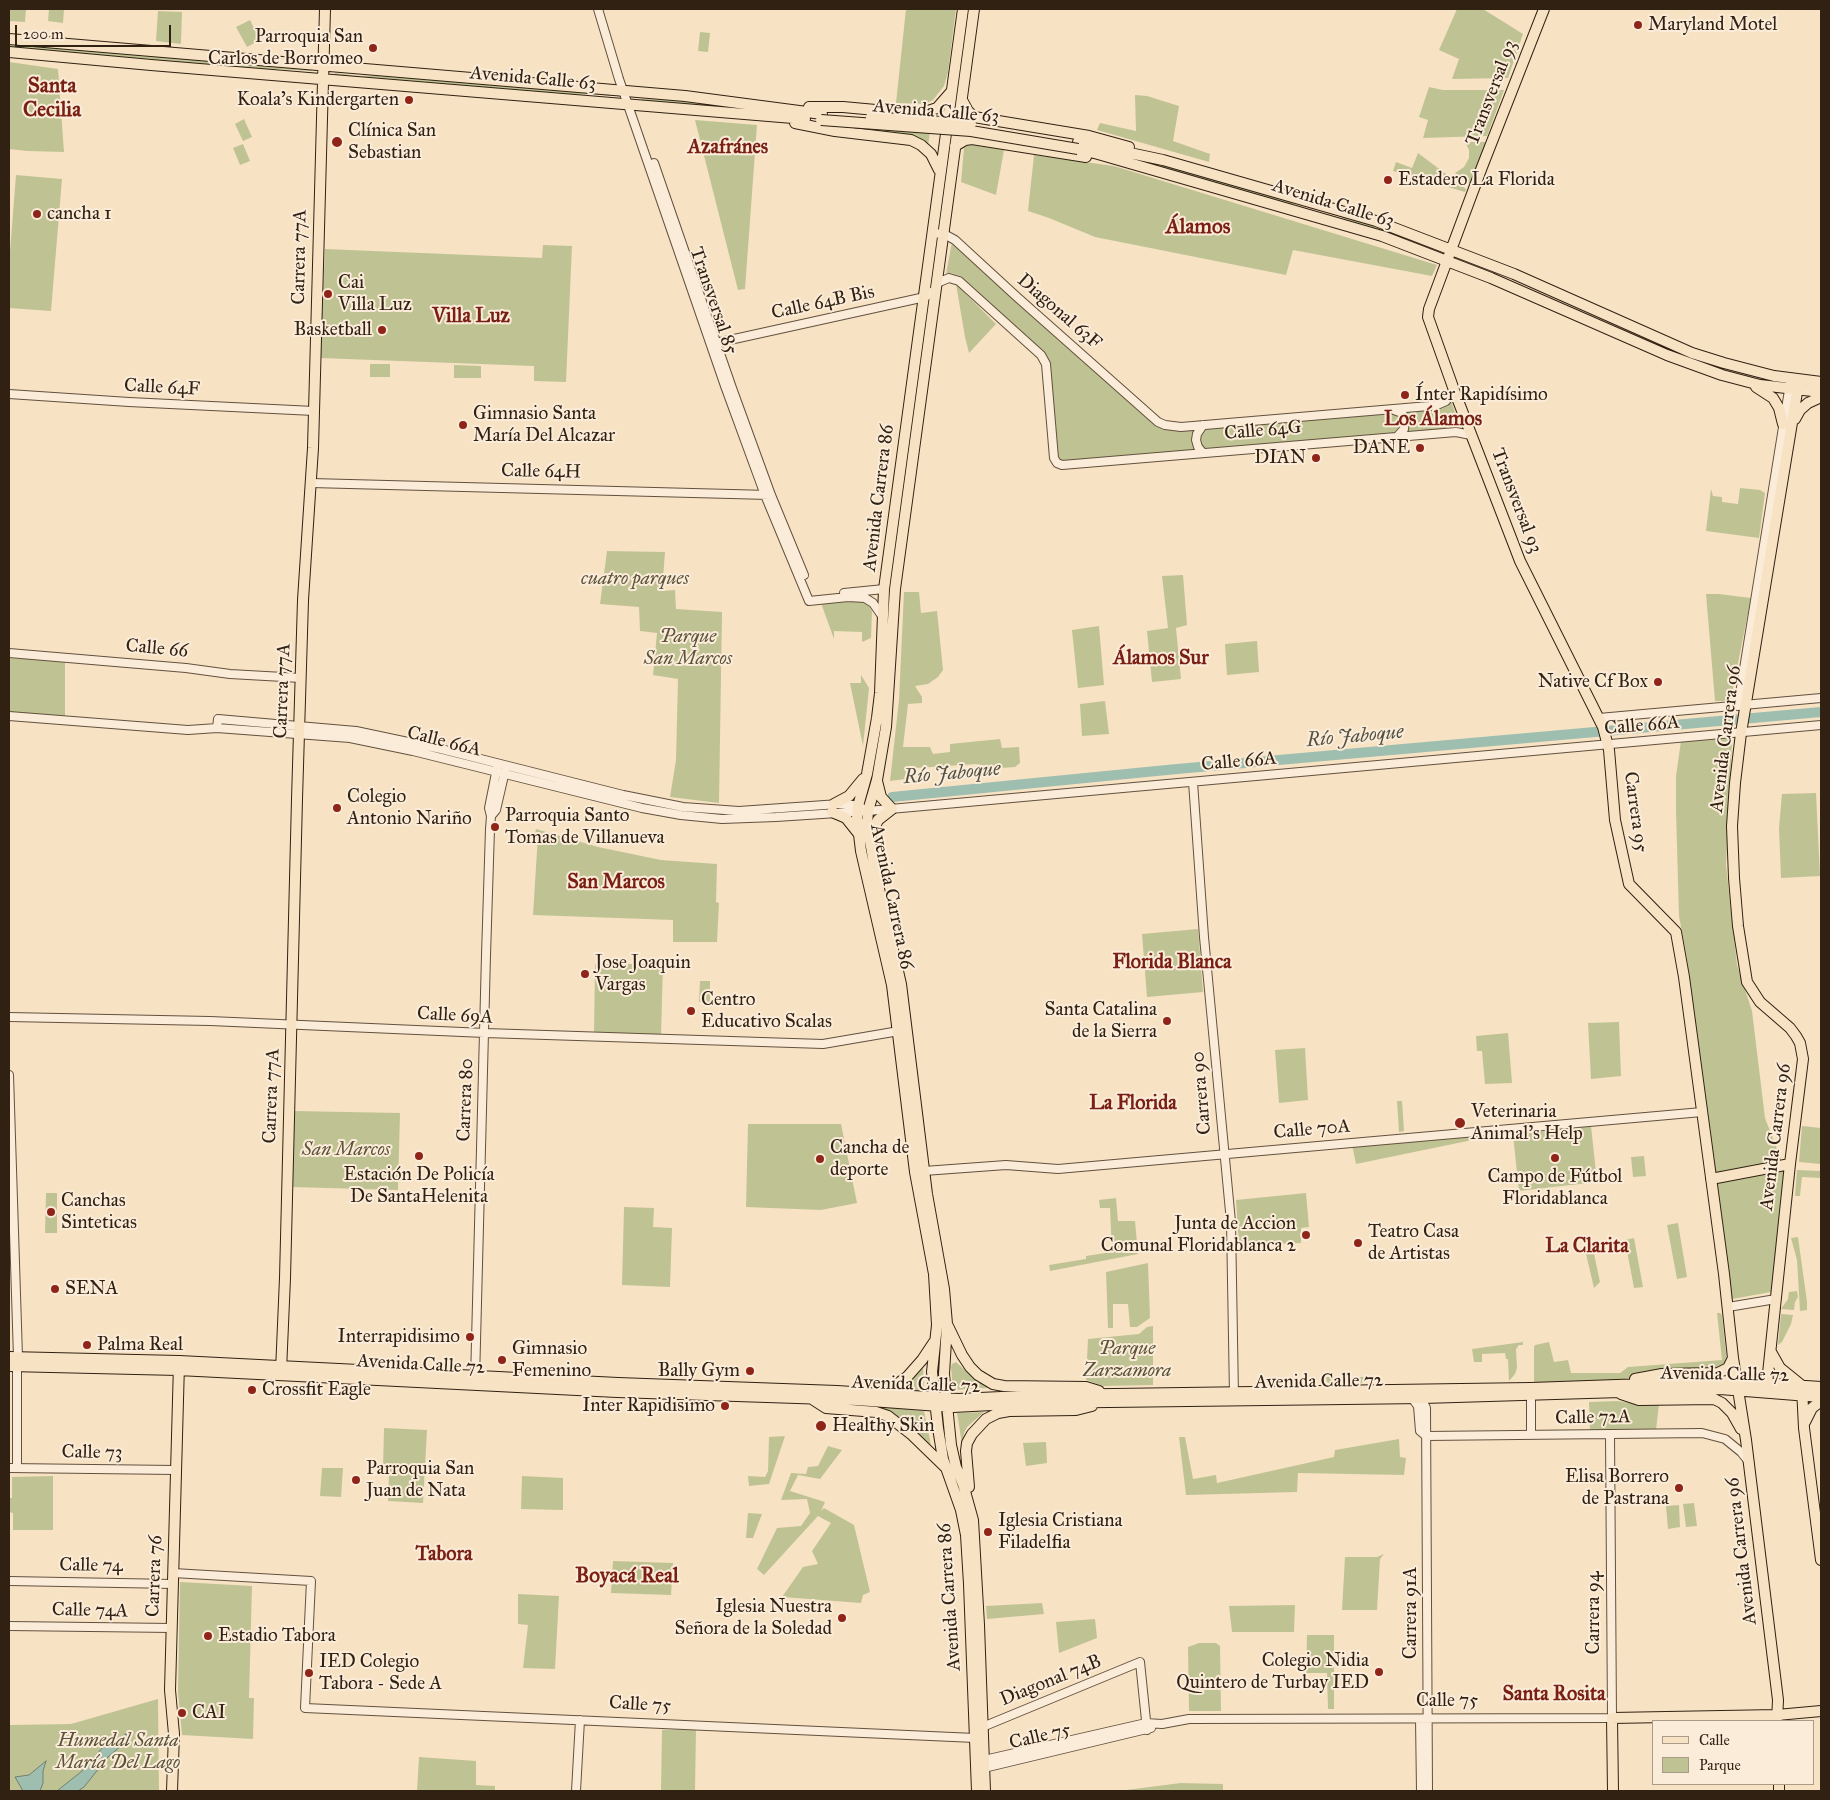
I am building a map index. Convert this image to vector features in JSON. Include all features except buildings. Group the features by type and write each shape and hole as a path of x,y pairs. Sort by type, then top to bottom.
{"main road":[{"name":"Carrera 77A","path":"281,1370 303,600 314,411 324,9"},
{"name":"Avenida Carrera 86","path":"963,9 884,589 880,693 875,732 858,809 858,834 891,978 915,1172 934,1274 937,1319 932,1372 940,1448 961,1510 965,1530 977,1731 984,1764 985,1791"},
{"name":"Avenida Carrera 86","path":"974,9 895,589 886,727 877,780 868,811 867,824 901,984 924,1171 942,1273 947,1324 944,1362 946,1402 954,1458 972,1520 977,1731 976,1791"},
{"name":"Transversal 93","path":"1544,9 1451,249 1429,309 1428,317 1520,561 1601,723 1607,742"},
{"name":"Avenida Calle 63","path":"9,39 685,96 744,109"},
{"name":"Avenida Calle 63","path":"9,52 631,105 744,109 821,117 974,125 1078,146 1163,160 1390,226 1451,249 1692,352 1821,392"},
{"path":"744,109 774,104 807,107 843,107 920,114 936,108 952,90"},
{"path":"962,100 974,117 1089,136 1163,160"},
{"path":"744,109 835,131 911,140 921,145 931,154 940,172"},
{"path":"955,146 972,138 1084,157 1123,161"},
{"name":"Avenida Calle 63","path":"1078,146 1123,161 1371,232 1491,278 1667,355 1736,380 1794,385 1821,382"},
{"path":"1281,206 1302,206 1323,211 1328,207"},
{"path":"1736,380 1770,395 1780,408 1788,424 1803,407 1812,400 1821,397"},
{"name":"Avenida Carrera 96","path":"1767,1383 1790,1164 1802,1072 1802,1054 1800,1043 1796,1036 1760,1002 1751,989 1745,973 1732,866 1733,802 1743,708 1794,385"},
{"name":"Carrera 95","path":"1607,742 1613,784 1615,820 1629,884 1676,932"},
{"path":"858,834 846,818 833,808 852,793 867,774"},
{"path":"869,840 878,820 892,809 882,797 877,780"},
{"name":"Avenida Carrera 96","path":"1676,932 1684,977 1728,1307 1733,1358 1749,1462 1777,1698 1777,1718"},
{"path":"1711,1179 1790,1164"},
{"path":"947,1324 970,1367 978,1375 993,1384 1004,1386 1086,1387 1105,1398"},
{"path":"881,1393 893,1388 906,1377 922,1360 936,1339"},
{"path":"1770,1352 1780,1368 1802,1390 1804,1428 1821,1560"},
{"name":"Avenida Calle 72","path":"12,1362 66,1358 475,1380 881,1393 935,1402"},
{"path":"1610,1384 1651,1375 1718,1373 1728,1368 1733,1358"},
{"name":"Avenida Calle 72","path":"12,1362 179,1365"},
{"name":"Carrera 76","path":"172,1791 174,1734 170,1690 179,1365"},
{"name":"Avenida Calle 72","path":"475,1380 617,1392 935,1402 1105,1398 1531,1396 1618,1393 1767,1383 1802,1390 1821,1397"},
{"name":"Avenida Calle 72","path":"1417,1396 1610,1384 1737,1385 1802,1390 1821,1386"},
{"path":"1618,1393 1628,1398 1639,1400 1714,1399 1722,1403 1732,1413 1746,1440"},
{"path":"972,1520 966,1451 967,1443 972,1434 986,1419 998,1413 1009,1411 1076,1410 1105,1398"},
{"path":"812,1399 826,1408 876,1412 888,1416 916,1439 946,1468"},
{"path":"1804,1428 1812,1408 1821,1401"},
{"name":"Calle 75","path":"1612,1718 1777,1718 1821,1711"},
{"name":"Carrera 94","path":"1612,1718 1613,1791"}],"street":[{"name":"Transversal 85","path":"598,9 768,495"},
{"name":"Transversal 85","path":"603,9 626,91"},
{"name":"Transversal 85","path":"657,179 700,314 768,495 810,598"},
{"path":"933,233 944,234"},
{"name":"Diagonal 63F","path":"944,234 955,240 1161,423"},
{"name":"Calle 64G","path":"936,286 950,278 959,281 1041,355 1046,364 1053,453 1057,463 1062,465 1456,432 1471,435"},
{"name":"Calle 64B Bis","path":"716,343 925,297 936,286"},
{"path":"700,314 711,340 716,343"},
{"name":"Calle 64G","path":"1161,423 1174,427 1441,404 1448,399 1454,390"},
{"name":"Calle 64F","path":"9,394 314,411"},
{"path":"1392,409 1402,413 1405,419 1404,429 1397,437"},
{"path":"1203,425 1197,434 1196,440 1203,453"},
{"name":"Calle 64H","path":"311,483 768,495"},
{"path":"810,598 884,589"},
{"path":"810,598 865,598 876,606 882,616"},
{"name":"Calle 66","path":"9,653 186,668 230,674 301,678"},
{"name":"Calle 66A","path":"1601,723 1821,698"},
{"name":"Calle 66A","path":"9,716 188,730 217,728 348,730 384,736 620,803 699,817 722,819 751,818 833,808 868,811 892,809 1607,742 1821,725"},
{"name":"Calle 66A","path":"217,728 218,719 299,729"},
{"name":"Carrera 80","path":"475,1380 481,1112 491,816 496,810 501,769"},
{"name":"Carrera 90","path":"1193,782 1204,937 1232,1253 1234,1397"},
{"name":"Calle 69A","path":"9,1017 181,1020 485,1033 823,1044 899,1031"},
{"path":"9,1075 13,1468"},
{"name":"Calle 70A","path":"924,1171 1006,1165 1058,1169 1702,1112"},
{"path":"1728,1307 1776,1299"},
{"name":"Carrera 91A","path":"1417,1396 1420,1431 1426,1436 1424,1719 1421,1791"},
{"path":"1531,1396 1531,1435"},
{"name":"Carrera 94","path":"1610,1434 1612,1718"},
{"name":"Calle 72A","path":"1426,1436 1712,1434 1730,1442 1749,1462"},
{"name":"Calle 73","path":"13,1468 176,1470"},
{"name":"Calle 74","path":"9,1581 173,1579 311,1581 304,1708"},
{"name":"Calle 74A","path":"9,1626 172,1628"},
{"name":"Diagonal 74B","path":"977,1731 1140,1662 1146,1726"},
{"name":"Calle 75","path":"304,1708 580,1720 977,1731"},
{"name":"Calle 75","path":"984,1764 1146,1726 1190,1719 1612,1718"},
{"name":"Carrera 91A","path":"1424,1719 1428,1791"},
{"path":"576,1791 580,1720"}],"green space":[{"path":"9,9 26,10 25,22 9,21"},
{"path":"49,9 64,9 63,23 48,21"},
{"path":"906,9 956,9 948,72 944,86 933,100 925,104 896,103"},
{"path":"1457,9 1483,9 1523,34 1508,78 1452,79 1459,59 1439,50"},
{"path":"158,11 182,12 181,44 156,41"},
{"path":"250,20 260,40 247,47 236,27"},
{"path":"700,32 710,33 708,52 698,51"},
{"path":"9,42 312,69 311,71 278,69 267,71 9,48"},
{"path":"9,62 58,69 64,152 9,149"},
{"path":"335,73 359,76 384,75 610,93 611,96 571,95 335,76"},
{"path":"1429,87 1443,90 1504,90 1487,136 1423,138 1428,120 1419,117"},
{"path":"1135,95 1147,96 1179,106 1173,141 1210,154 1209,162 1097,130 1100,123 1136,131"},
{"path":"642,99 686,100 778,112 641,102"},
{"path":"244,119 252,137 243,141 235,124"},
{"path":"695,120 757,125 745,289 738,290"},
{"path":"818,124 930,132 928,146"},
{"path":"1465,142 1488,142 1472,186 1455,173 1464,167 1469,158 1469,150"},
{"path":"243,144 250,161 240,165 233,148"},
{"path":"968,144 1004,150 996,195 961,182 964,148"},
{"path":"1088,147 1162,164 1322,210 1295,203 1291,204"},
{"path":"1418,153 1466,189 1465,192 1393,171 1396,162 1412,168"},
{"path":"1034,155 1114,166 1437,265 1432,276 1293,250 1286,275 1095,237 1028,211"},
{"path":"16,175 62,179 51,311 9,308 9,264"},
{"path":"1342,215 1433,245 1432,249 1342,218"},
{"path":"952,242 1161,426 1317,419 1438,409 1446,406 1451,401 1457,418 1452,418 1452,425 1459,425 1460,429 1060,461 1056,458 1049,362 1044,354 960,276 951,273 946,274"},
{"path":"543,245 572,246 566,382 534,381 534,366 320,358 325,249 542,258"},
{"path":"956,284 996,324 969,353 965,337"},
{"path":"370,364 390,364 390,377 370,377"},
{"path":"454,365 481,366 481,378 454,378"},
{"path":"1740,488 1760,490 1765,493 1759,538 1706,531 1711,489 1713,496 1722,497 1722,502 1738,504"},
{"name":"Parque San Marcos","path":"607,551 665,552 662,591 675,590 676,609 722,612 719,803 670,797 676,760 678,679 653,675 657,633 640,631 639,607 600,604"},
{"path":"1183,575 1187,625 1176,628 1181,679 1152,682 1147,631 1168,628 1162,576"},
{"path":"904,592 919,592 921,613 937,611 943,670 938,677 928,684 915,686 922,697 922,703 908,704 903,747 930,747 933,754 950,752 950,744 1000,739 1002,748 1019,747 1020,763 1015,767 1001,768 976,764 916,768 908,766 905,779 890,781 899,700"},
{"path":"1706,594 1751,598 1731,698 1728,701 1715,701"},
{"path":"861,601 867,603 872,611 871,638 862,642 862,632 834,631 834,639 821,603"},
{"path":"1099,626 1104,685 1078,688 1072,630"},
{"path":"1257,641 1259,672 1227,675 1225,644"},
{"path":"9,658 65,661 65,717 9,712"},
{"path":"861,675 869,688 863,746 850,683 861,683"},
{"path":"1105,701 1109,734 1082,736 1080,704"},
{"path":"1731,737 1726,865 1737,965 1752,1011 1765,1118 1784,1167 1771,1292 1732,1299 1687,959 1679,916 1676,811 1676,776 1681,741"},
{"path":"1816,793 1820,876 1781,878 1779,828 1782,794"},
{"path":"536,829 598,847 661,860 717,864 716,902 719,903 717,942 673,942 673,920 533,915 538,835 535,834"},
{"path":"1198,929 1203,992 1147,997 1142,934"},
{"path":"595,964 663,964 661,1036 594,1035"},
{"path":"700,981 710,981 710,1002 699,1002"},
{"path":"1619,1022 1621,1076 1591,1079 1588,1023"},
{"path":"1508,1033 1512,1083 1485,1084 1482,1051 1477,1051 1476,1036"},
{"path":"1305,1048 1308,1100 1279,1103 1275,1050"},
{"path":"1397,1101 1402,1101 1404,1131 1399,1132"},
{"name":"San Marcos","path":"294,1111 400,1113 398,1190 291,1187"},
{"path":"748,1124 841,1124 857,1203 821,1210 746,1207"},
{"name":"Campo de Fútbol Floridablanca","path":"1591,1126 1597,1182 1519,1191 1513,1135"},
{"path":"1802,1126 1821,1128 1821,1164 1799,1162"},
{"path":"1481,1134 1482,1138 1356,1164 1352,1145"},
{"path":"1644,1156 1646,1176 1633,1177 1631,1157"},
{"path":"1797,1170 1821,1171 1821,1178 1802,1177 1800,1196 1795,1196"},
{"name":"Canchas Sinteticas","path":"46,1193 57,1193 57,1233 45,1233"},
{"path":"1306,1193 1309,1227 1301,1228 1301,1243 1239,1245 1236,1200"},
{"path":"1116,1198 1118,1221 1135,1221 1138,1254 1050,1271 1049,1265 1086,1259 1086,1256 1112,1252 1110,1208 1100,1208 1099,1200"},
{"path":"624,1207 654,1208 653,1227 672,1228 670,1287 622,1285"},
{"path":"1678,1223 1687,1277 1677,1279 1667,1225"},
{"path":"1590,1235 1600,1282 1594,1288 1582,1237"},
{"path":"1798,1237 1807,1302 1807,1310 1800,1311 1797,1260 1791,1238"},
{"path":"1634,1238 1643,1287 1634,1288 1625,1240"},
{"path":"1148,1263 1150,1318 1137,1327 1130,1327 1128,1304 1113,1304 1113,1328 1108,1328 1106,1272"},
{"path":"1797,1291 1798,1297 1794,1310 1781,1309 1788,1299 1789,1292"},
{"path":"1717,1313 1722,1315 1727,1362 1721,1368 1648,1373 1618,1381 1534,1383 1534,1347 1535,1345 1549,1342 1554,1362 1568,1360 1571,1373 1620,1373 1628,1367 1722,1360"},
{"path":"1781,1314 1793,1315 1791,1324 1782,1342 1778,1345"},
{"name":"Parque Zarzamora","path":"1153,1326 1153,1385 1103,1386 1086,1380 1088,1339 1139,1334 1147,1327"},
{"path":"1523,1342 1523,1345 1519,1345 1516,1349 1517,1368 1509,1381 1508,1359 1506,1359 1505,1353 1482,1354 1482,1362 1474,1362 1472,1349"},
{"path":"956,1362 988,1388 953,1390 951,1367"},
{"path":"923,1366 924,1392 896,1390"},
{"path":"1326,1377 1365,1377 1361,1384 1331,1384 1327,1382"},
{"path":"1263,1378 1317,1378 1317,1382 1263,1382"},
{"path":"1618,1401 1636,1404 1659,1404 1656,1430 1590,1432 1589,1402"},
{"path":"878,1406 924,1411 931,1445 901,1418"},
{"path":"984,1412 967,1427 964,1433 963,1450 957,1413"},
{"path":"384,1428 427,1430 423,1503 388,1501 389,1475 383,1469"},
{"path":"785,1436 769,1484 749,1486 748,1476 765,1477 768,1471 769,1437"},
{"path":"1179,1437 1185,1437 1193,1479 1216,1475 1217,1483 1334,1457 1335,1450 1399,1439 1400,1457 1406,1458 1404,1475 1298,1473 1297,1492 1186,1495"},
{"path":"1046,1442 1047,1463 1026,1466 1023,1443"},
{"path":"828,1446 842,1450 820,1479 798,1475 790,1491 825,1502 821,1511 824,1508 854,1525 870,1592 863,1595 861,1603 782,1597 803,1567 818,1564 812,1551 831,1523 818,1516 764,1575 757,1569 777,1528 801,1526 810,1513 807,1499 781,1500 791,1473 806,1474 808,1467 818,1466"},
{"path":"322,1468 343,1468 341,1497 320,1496"},
{"path":"53,1476 53,1530 13,1530 13,1513 9,1512 9,1498 12,1498 12,1477"},
{"path":"522,1476 563,1478 563,1510 521,1509"},
{"path":"1694,1503 1697,1526 1686,1527 1683,1504"},
{"path":"1679,1505 1680,1527 1668,1529 1666,1506"},
{"path":"748,1513 762,1514 753,1538 746,1538"},
{"path":"1384,1554 1380,1559 1377,1610 1342,1610 1345,1557 1377,1557"},
{"path":"613,1561 673,1563 671,1595 611,1593"},
{"path":"180,1582 252,1586 249,1698 254,1698 253,1739 182,1735 178,1692"},
{"path":"518,1594 559,1596 555,1669 523,1668 528,1625 518,1624"},
{"path":"1042,1603 1044,1614 987,1619 986,1606"},
{"path":"1295,1605 1294,1632 1232,1632 1229,1606"},
{"path":"1095,1619 1097,1638 1059,1653 1056,1622"},
{"path":"1307,1635 1334,1635 1334,1709 1328,1709 1327,1673 1306,1673"},
{"path":"1199,1643 1216,1643 1220,1646 1221,1711 1189,1711 1188,1647"},
{"name":"Humedal Santa María Del Lago","path":"158,1699 159,1791 9,1791 9,1725 71,1724"},
{"path":"696,1729 695,1791 661,1791 662,1730"},
{"path":"419,1757 476,1761 476,1785 495,1786 495,1791 417,1791"},
{"path":"1181,1783 1223,1784 1223,1791 1118,1791"}],"shaded area":[{"path":"126,1734 129,1739 108,1757 84,1787 78,1791 57,1791 82,1771 103,1747"},
{"path":"46,1761 40,1791 23,1791 15,1777 29,1775"}],"waterway":[{"name":"Río Jaboque","path":"892,797 1177,769 1821,712"}],"place":[{"name":"Maryland Motel","path":"1638,25"},
{"name":"Parroquia San Carlos de Borromeo","path":"373,48"},
{"name":"Koala's Kindergarten","path":"409,100"},
{"name":"Clínica San Sebastian","path":"337,142"},
{"name":"Estadero La Florida","path":"1388,180"},
{"name":"cancha 1","path":"37,214"},
{"name":"Cai Villa Luz","path":"328,294"},
{"name":"Basketball","path":"382,330"},
{"name":"Ínter Rapidísimo","path":"1405,395"},
{"name":"Gimnasio Santa María Del Alcazar","path":"463,425"},
{"name":"DANE","path":"1420,448"},
{"name":"DIAN","path":"1316,458"},
{"name":"Native Cf Box","path":"1658,682"},
{"name":"Colegio Antonio Nariño","path":"337,808"},
{"name":"Parroquia Santo Tomas de Villanueva","path":"495,827"},
{"name":"Jose Joaquin Vargas","path":"585,974"},
{"name":"Centro Educativo Scalas","path":"691,1011"},
{"name":"Santa Catalina de la Sierra","path":"1167,1021"},
{"name":"Veterinaria Animal's Help","path":"1460,1123"},
{"name":"Estación De Policía De SantaHelenita","path":"419,1156"},
{"name":"Campo de Fútbol Floridablanca","path":"1555,1158"},
{"name":"Cancha de deporte","path":"820,1159"},
{"name":"Canchas Sinteticas","path":"51,1212"},
{"name":"Junta de Accion Comunal Floridablanca 2","path":"1306,1235"},
{"name":"Teatro Casa de Artistas","path":"1358,1243"},
{"name":"SENA","path":"55,1289"},
{"name":"Interrapidisimo","path":"470,1337"},
{"name":"Palma Real","path":"87,1345"},
{"name":"Gimnasio Femenino","path":"502,1360"},
{"name":"Bally Gym","path":"750,1371"},
{"name":"Crossfit Eagle","path":"252,1390"},
{"name":"Inter Rapidisimo","path":"725,1406"},
{"name":"Healthy Skin","path":"821,1426"},
{"name":"Parroquia San Juan de Nata","path":"356,1480"},
{"name":"Elisa Borrero de Pastrana","path":"1679,1488"},
{"name":"Iglesia Cristiana Filadelfia","path":"988,1532"},
{"name":"Iglesia Nuestra Señora de la Soledad","path":"842,1618"},
{"name":"Estadio Tabora","path":"208,1636"},
{"name":"Colegio Nidia Quintero de Turbay IED","path":"1379,1672"},
{"name":"IED Colegio Tabora - Sede A","path":"309,1673"},
{"name":"CAI","path":"182,1713"}],"district":[{"name":"Santa Cecilia","path":"52,99"},
{"name":"Azafránes","path":"728,148"},
{"name":"Álamos","path":"1198,228"},
{"name":"Villa Luz","path":"471,317"},
{"name":"Los Álamos","path":"1433,420"},
{"name":"Álamos Sur","path":"1161,659"},
{"name":"San Marcos","path":"616,883"},
{"name":"Florida Blanca","path":"1172,963"},
{"name":"La Florida","path":"1133,1104"},
{"name":"La Clarita","path":"1587,1247"},
{"name":"Tabora","path":"444,1555"},
{"name":"Boyacá Real","path":"627,1577"},
{"name":"Santa Rosita","path":"1554,1695"}],"park label":[{"name":"cuatro parques","path":"635,579"}]}
